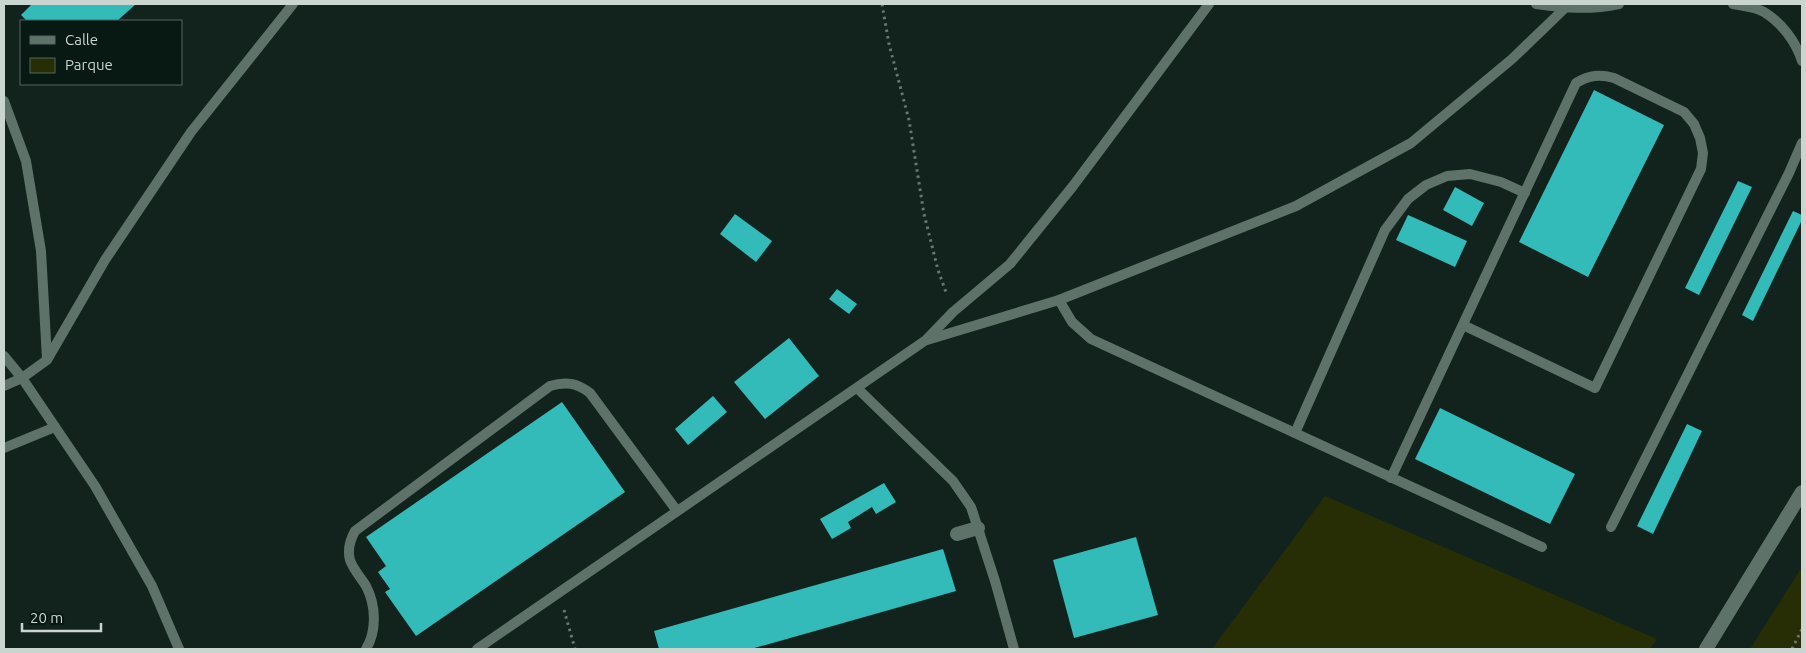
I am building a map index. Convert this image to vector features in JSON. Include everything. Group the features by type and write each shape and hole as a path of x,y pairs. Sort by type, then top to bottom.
{"street":[{"path":"1706,649 1802,492"},
{"path":"957,534 978,528"}],"lane":[{"path":"4,386 22,378 47,360 105,260 191,132 293,4"},
{"path":"477,649 555,597 677,510 858,389 926,340 953,312 1010,264 1072,186 1209,4"},
{"path":"1536,4 1565,8 1603,7 1618,4"},
{"path":"1733,4 1763,12 1784,29 1799,50 1802,61"},
{"path":"926,340 1058,300 1296,206 1411,143 1512,59 1565,8"},
{"path":"1392,478 1463,324 1576,83 1585,78 1604,75 1684,112 1694,124 1700,138 1703,153 1701,169 1595,388 1463,324"},
{"path":"4,101 26,161 40,242 47,360"},
{"path":"1611,527 1802,143"},
{"path":"1295,434 1385,230 1408,199 1426,185 1447,176 1470,174 1502,182 1525,193"},
{"path":"1058,300 1072,322 1091,339 1542,547"},
{"path":"4,356 22,378 95,486 152,586 179,649"},
{"path":"366,649 370,643 374,626 373,607 367,588 350,562 350,540 356,531 550,386 560,383 571,383 590,393 677,510"},
{"path":"858,389 953,481 971,507 1014,649"},
{"path":"4,448 55,427"}],"path":[{"path":"882,4 888,44 909,120 924,214 938,270 953,312"},
{"path":"555,597 563,607 575,649"},
{"path":"1792,649 1802,630"}],"green space":[{"path":"1325,496 1657,639 1650,649 1212,649"},
{"path":"1802,567 1802,649 1750,649"}],"building":[{"path":"32,4 136,4 118,20 26,20 21,15"},
{"path":"1594,90 1664,125 1588,277 1519,242"},
{"path":"1738,181 1752,187 1699,295 1685,288"},
{"path":"1455,187 1484,203 1472,226 1443,210"},
{"path":"1793,211 1802,215 1802,220 1753,321 1742,315"},
{"path":"735,214 772,241 756,262 720,234"},
{"path":"1408,215 1467,241 1455,267 1396,240"},
{"path":"837,289 857,304 849,314 829,299"},
{"path":"789,338 819,376 765,419 734,382"},
{"path":"713,396 727,412 688,445 675,429"},
{"path":"562,402 625,492 416,636 385,592 390,589 378,572 386,566 366,537"},
{"path":"1440,408 1575,474 1550,524 1415,459"},
{"path":"1687,424 1702,431 1653,534 1637,526"},
{"path":"884,483 896,502 876,514 872,507 848,522 851,528 832,539 820,519"},
{"path":"1136,537 1158,615 1074,638 1053,560"},
{"path":"943,549 956,591 751,649 659,649 654,631"}]}
